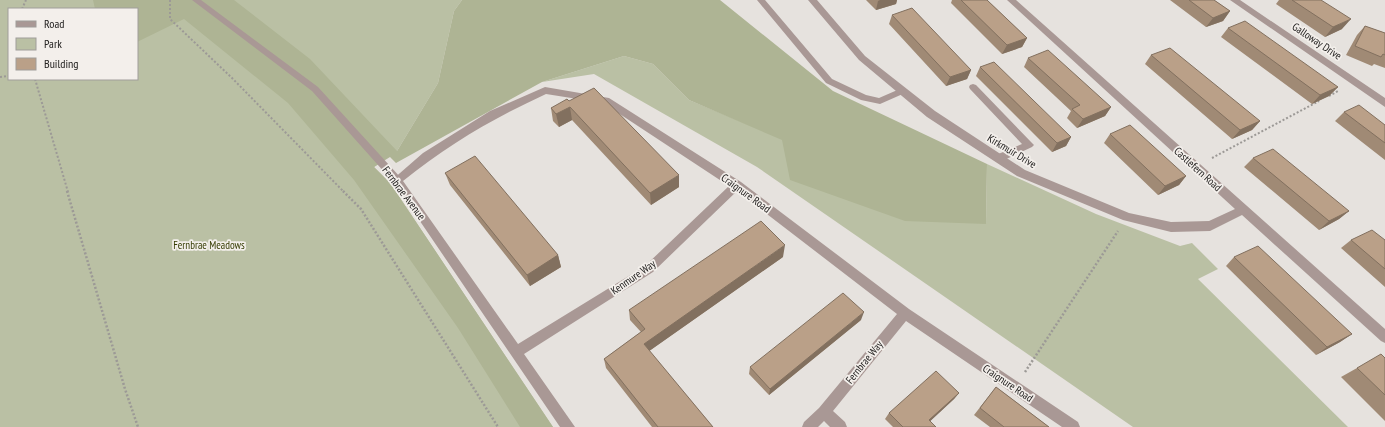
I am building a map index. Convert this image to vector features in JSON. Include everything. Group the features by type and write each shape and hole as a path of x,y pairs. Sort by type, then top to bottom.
{"street":[{"name":"Kirkmuir Drive","path":"812,0 862,58 931,114 1021,173 1127,217 1171,227 1210,226 1243,210"},
{"name":"Castlefern Road","path":"1012,0 1385,337"},
{"name":"Galloway Drive","path":"1234,0 1385,102"},
{"name":"Craignure Road","path":"397,180 427,156 494,114 545,90 606,100 737,185 905,312 1073,427"},
{"name":"Fernbrae Avenue","path":"397,180 568,427"},
{"name":"Kenmure Way","path":"516,352 649,269 737,185"},
{"name":"Fernbrae Way","path":"809,427 824,412 905,312"},
{"path":"824,412 840,427"}],"lane":[{"name":"Fernbrae Avenue","path":"196,0 315,89 397,180"},
{"path":"761,0 829,81 864,98 880,101 902,91"},
{"path":"973,87 1029,145 999,158"}],"path":[{"path":"170,0 170,19 232,78 361,209 498,427"},
{"path":"34,80 125,389 138,427"},
{"path":"1328,96 1355,82"},
{"path":"1196,167 1321,100"},
{"path":"1015,387 1127,217"}],"green space":[{"name":"Fernbrae Meadows","path":"0,0 462,0 454,11 438,83 397,151 374,167 390,183 553,427 0,427"},
{"path":"93,0 234,0 310,59 397,151 438,83 454,11 462,0 720,0 833,91 987,164 986,224 905,221 790,180 782,140 689,100 653,64 624,56 542,82 396,163 390,157 374,167 390,183 553,427 520,427 458,328 354,180 288,103 184,19 138,42 138,8 95,8"},
{"path":"624,56 653,64 689,100 986,224 987,164 1096,214 1180,246 1192,243 1218,269 1198,279 1348,427 1133,427 757,167 594,74 542,82"}],"building":[{"path":"961,0 987,0 1027,38 1007,45"},
{"path":"1189,0 1214,0 1230,11 1213,18"},
{"path":"1292,0 1321,0 1351,19 1333,27"},
{"path":"912,8 971,70 950,77 892,15"},
{"path":"1245,21 1338,87 1320,95 1228,28"},
{"path":"1365,26 1385,33 1385,55 1383,54 1381,57 1355,46"},
{"path":"1170,48 1260,121 1240,130 1151,55"},
{"path":"1048,50 1111,107 1083,119 1072,109 1080,105 1028,58"},
{"path":"994,62 1071,137 1057,143 980,67"},
{"path":"594,88 679,175 650,193 570,107 556,114 551,108 567,99 569,101"},
{"path":"1359,105 1385,125 1385,143 1344,112"},
{"path":"1130,125 1186,176 1165,186 1110,134"},
{"path":"1273,149 1349,211 1329,221 1253,158"},
{"path":"475,156 558,255 527,275 445,173"},
{"path":"761,221 785,245 644,344 713,427 658,427 604,359 645,329 629,310"},
{"path":"1372,230 1385,240 1385,269 1351,240"},
{"path":"1258,246 1352,334 1327,347 1234,257"},
{"path":"843,293 864,312 770,389 750,367"},
{"path":"1381,354 1385,358 1385,395 1357,368"},
{"path":"936,371 959,393 929,420 936,427 903,427 889,413"},
{"path":"996,387 1049,427 1004,427 980,408"}]}
